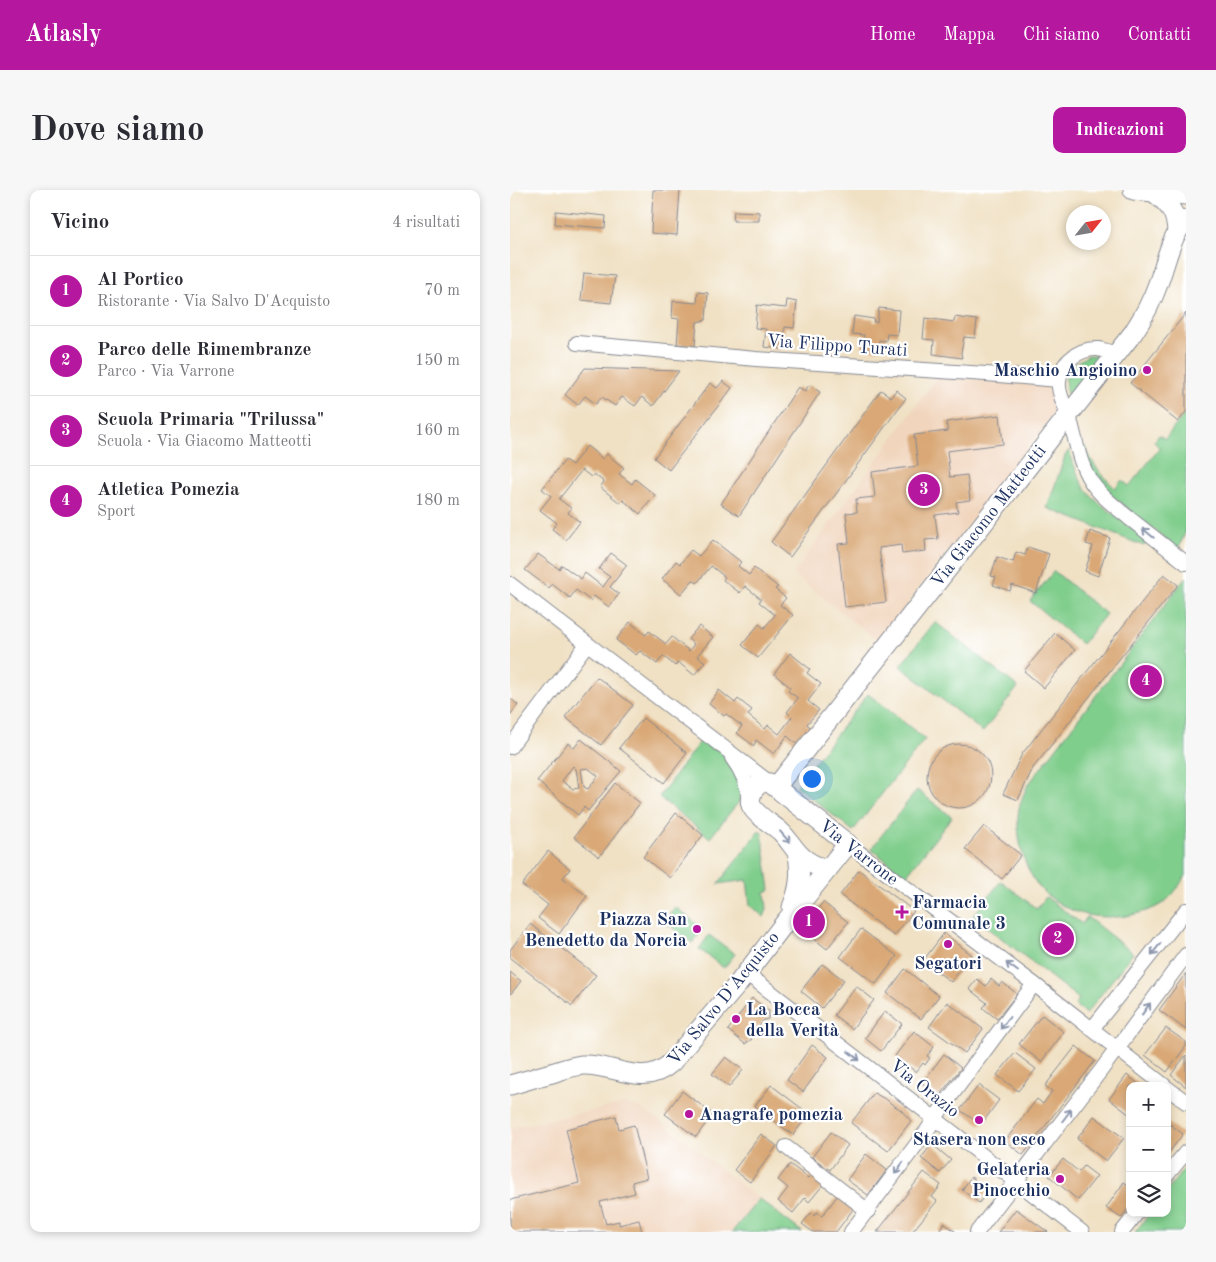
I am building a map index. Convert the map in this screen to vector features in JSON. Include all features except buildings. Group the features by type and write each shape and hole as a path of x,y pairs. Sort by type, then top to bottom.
{"street":[{"path":"1133,190 1186,195"},
{"name":"Via Giacomo Matteotti","path":"750,803 752,794 757,786 763,782 773,785 1136,328 1150,302 1181,226 1170,208 1152,192"},
{"name":"Via Filippo Turati","path":"577,343 756,359 1058,380"},
{"path":"1116,354 1098,349 1078,353 1068,361 1058,380 1061,397 1069,414 1082,462 1090,481 1107,500 1186,563"},
{"name":"Via Varrone","path":"510,584 1160,1082"},
{"path":"510,747 587,644"},
{"name":"Via Varrone","path":"720,745 734,760 741,772 747,786 750,803"},
{"path":"750,803 752,808 781,832 798,854 810,863 828,869"},
{"name":"Via Salvo D'Acquisto","path":"510,1085 584,1065 639,1075 649,1075 660,1071 671,1063 746,973 848,844"},
{"name":"Via Salvo D'Acquisto","path":"787,920 798,889 801,872 798,854"},
{"path":"1092,1029 1183,920"},
{"path":"977,1232 1117,1049 1186,955"},
{"name":"Via Orazio","path":"746,973 1082,1232"},
{"path":"851,1232 1034,984"},
{"name":"Via Varrone","path":"1171,1091 1186,1102"},
{"path":"786,1147 868,1211"},
{"path":"1169,1172 1186,1152"},
{"path":"1122,1232 1134,1217"}],"shaded area":[{"path":"937,377 1047,385 1056,411 878,641 793,574"},
{"path":"623,1104 639,1107 657,1119 759,1199 732,1232 510,1232 510,1128"}],"green space":[{"path":"1089,355 1100,356 1068,396 1065,382 1066,376 1072,367"},
{"path":"1186,412 1186,531 1178,549 1098,484 1084,447 1098,470 1115,488 1122,480 1129,486 1160,448 1154,442 1159,435 1165,439"},
{"path":"1069,450 1078,476 1088,493 1148,541 1144,546 1047,508 1065,456"},
{"path":"1054,571 1106,614 1082,644 1030,601"},
{"path":"1186,577 1186,876 1167,900 1157,907 1144,912 1112,917 1094,916 1075,911 1059,903 1044,892 1035,882 1026,865 1018,827 1021,801 1028,785"},
{"path":"935,622 1018,687 983,732 900,666"},
{"path":"868,694 925,739 853,831 796,786"},
{"path":"703,737 731,760 742,786 739,802 710,838 659,797"},
{"path":"917,790 952,817 906,876 871,849"},
{"path":"759,831 762,833 770,890 765,892 767,909 764,917 750,905 747,880 718,884"},
{"path":"1001,881 1037,909 1046,897 1082,924 1087,917 1133,953 1086,1014 1075,1005 1079,999 973,916"},
{"path":"675,907 703,929 692,943 664,921"},
{"path":"709,935 735,954 724,968 699,949"},
{"path":"1186,1166 1186,1232 1135,1232 1147,1217 1171,1217 1171,1186"},
{"path":"759,1199 802,1232 732,1232"}],"place":[{"name":"Maschio Angioino","path":"1147,370"},
{"name":"Scuola Primaria \"Trilussa\"","path":"924,490"},
{"name":"Atletica Pomezia","path":"1146,681"},
{"name":"Farmacia Comunale 3","path":"902,912"},
{"name":"Al Portico","path":"809,922"},
{"name":"Piazza San Benedetto da Norcia","path":"697,929"},
{"name":"Parco delle Rimembranze","path":"1058,939"},
{"name":"Segatori","path":"948,944"},
{"name":"La Bocca della Verità","path":"736,1019"},
{"name":"Anagrafe pomezia","path":"689,1114"},
{"name":"Stasera non esco","path":"979,1120"},
{"name":"Gelateria Pinocchio","path":"1060,1179"}]}
